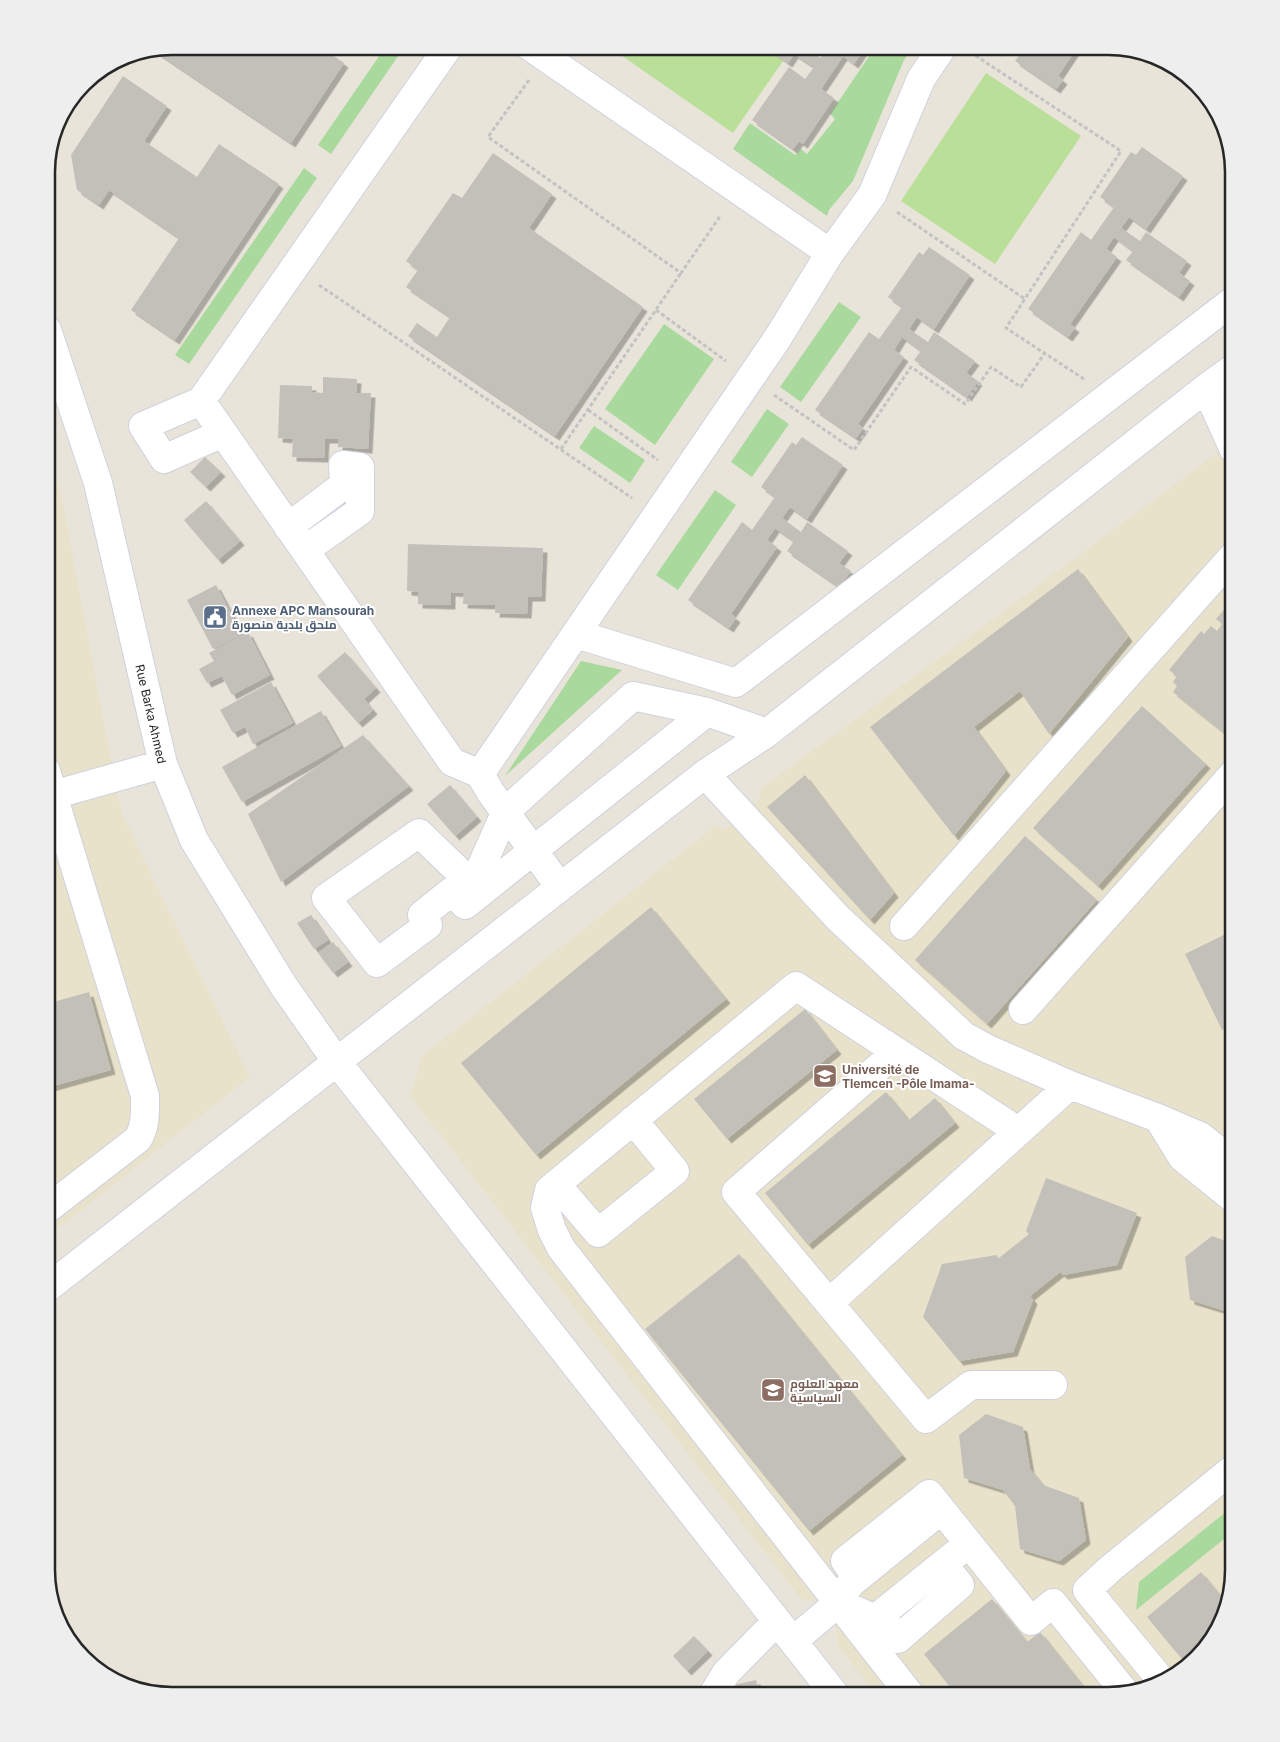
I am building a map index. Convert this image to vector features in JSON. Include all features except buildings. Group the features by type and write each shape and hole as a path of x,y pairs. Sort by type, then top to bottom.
{"street":[{"path":"223,433 164,459 143,426 200,401 443,55"},
{"path":"541,55 830,253"},
{"path":"480,774 777,339 830,253 872,195 920,79 949,55"},
{"path":"576,634 736,683 1225,307"},
{"name":"Rue Barka Ahmed","path":"55,357 98,484 162,764 194,840 283,985 337,1062 829,1687"},
{"path":"55,1282 705,774 767,733 1225,374"},
{"path":"1206,388 1225,430"},
{"path":"200,401 452,762 480,774 491,793 506,810 560,887"},
{"path":"288,526 344,485 343,465 360,467 360,510 305,550"},
{"path":"904,926 1225,565"},
{"path":"465,905 506,810 633,696 707,712 767,733"},
{"path":"465,905 707,712"},
{"path":"55,782 162,764"},
{"path":"705,774 837,917 964,1036 988,1049 1070,1084 1200,1136 1225,1156"},
{"path":"1023,1010 1225,783"},
{"path":"55,799 145,1096 143,1130 138,1139 55,1203"},
{"path":"480,872 468,880 418,833 326,898 376,964 428,925 422,915 452,891 492,940"},
{"path":"905,1687 561,1248 552,1230 545,1208 548,1190 796,986 1018,1131"},
{"path":"896,1052 736,1192 926,1419 971,1385 1053,1385"},
{"path":"829,1302 1070,1084"},
{"path":"1158,1118 1182,1157 1225,1192"},
{"path":"556,1184 598,1233 675,1171 633,1120"},
{"path":"1158,1676 1087,1590 1111,1568 1225,1475"},
{"path":"717,1687 726,1673 785,1631 838,1603 850,1584 941,1510 1031,1621 1053,1603 1120,1686"},
{"path":"838,1603 875,1620 880,1615 898,1638 960,1586 943,1564 968,1544"}],"path":[{"path":"535,55 488,138 681,273"},
{"path":"966,55 1120,151 1006,328 1110,395"},
{"path":"561,449 739,190"},
{"path":"872,195 1025,299"},
{"path":"294,267 657,515"},
{"path":"656,310 854,450 911,367 965,404 991,367 1021,387 1045,353"},
{"path":"588,410 682,478"}],"shaded area":[{"name":"Université de Tlemcen -Pôle Imama-","path":"1225,448 1225,1570 1221,1600 1209,1628 1191,1653 1166,1671 1138,1683 1108,1687 871,1687 837,1645 837,1629 814,1599 802,1600 410,1096 422,1056 714,827 727,828 759,800 761,788"},
{"path":"55,473 62,498 118,797 124,818 250,1077 55,1231"}],"green space":[{"path":"380,55 399,55 331,154 318,145"},
{"path":"621,55 775,55 783,61 733,133"},
{"path":"870,55 908,55 853,181 829,210 827,216 733,149 750,123 795,155 801,149 807,154 835,119 830,114"},
{"path":"986,73 1081,136 995,264 901,201"},
{"path":"304,168 317,178 189,364 175,355"},
{"path":"839,302 861,317 801,402 780,387"},
{"path":"664,324 714,359 655,445 605,409"},
{"path":"767,409 789,424 752,477 731,462"},
{"path":"594,426 645,460 630,483 579,448"},
{"path":"715,490 736,505 678,590 656,575"},
{"path":"581,661 622,670 505,776"},
{"path":"1225,1513 1225,1538 1136,1610 1139,1582"}],"place":[{"name":"Annexe APC Mansourah ملحق بلدية منصورة","path":"215,617"},
{"name":"Université de Tlemcen -Pôle Imama-","path":"825,1076"},
{"name":"معهد العلوم السياسية","path":"773,1390"}]}
